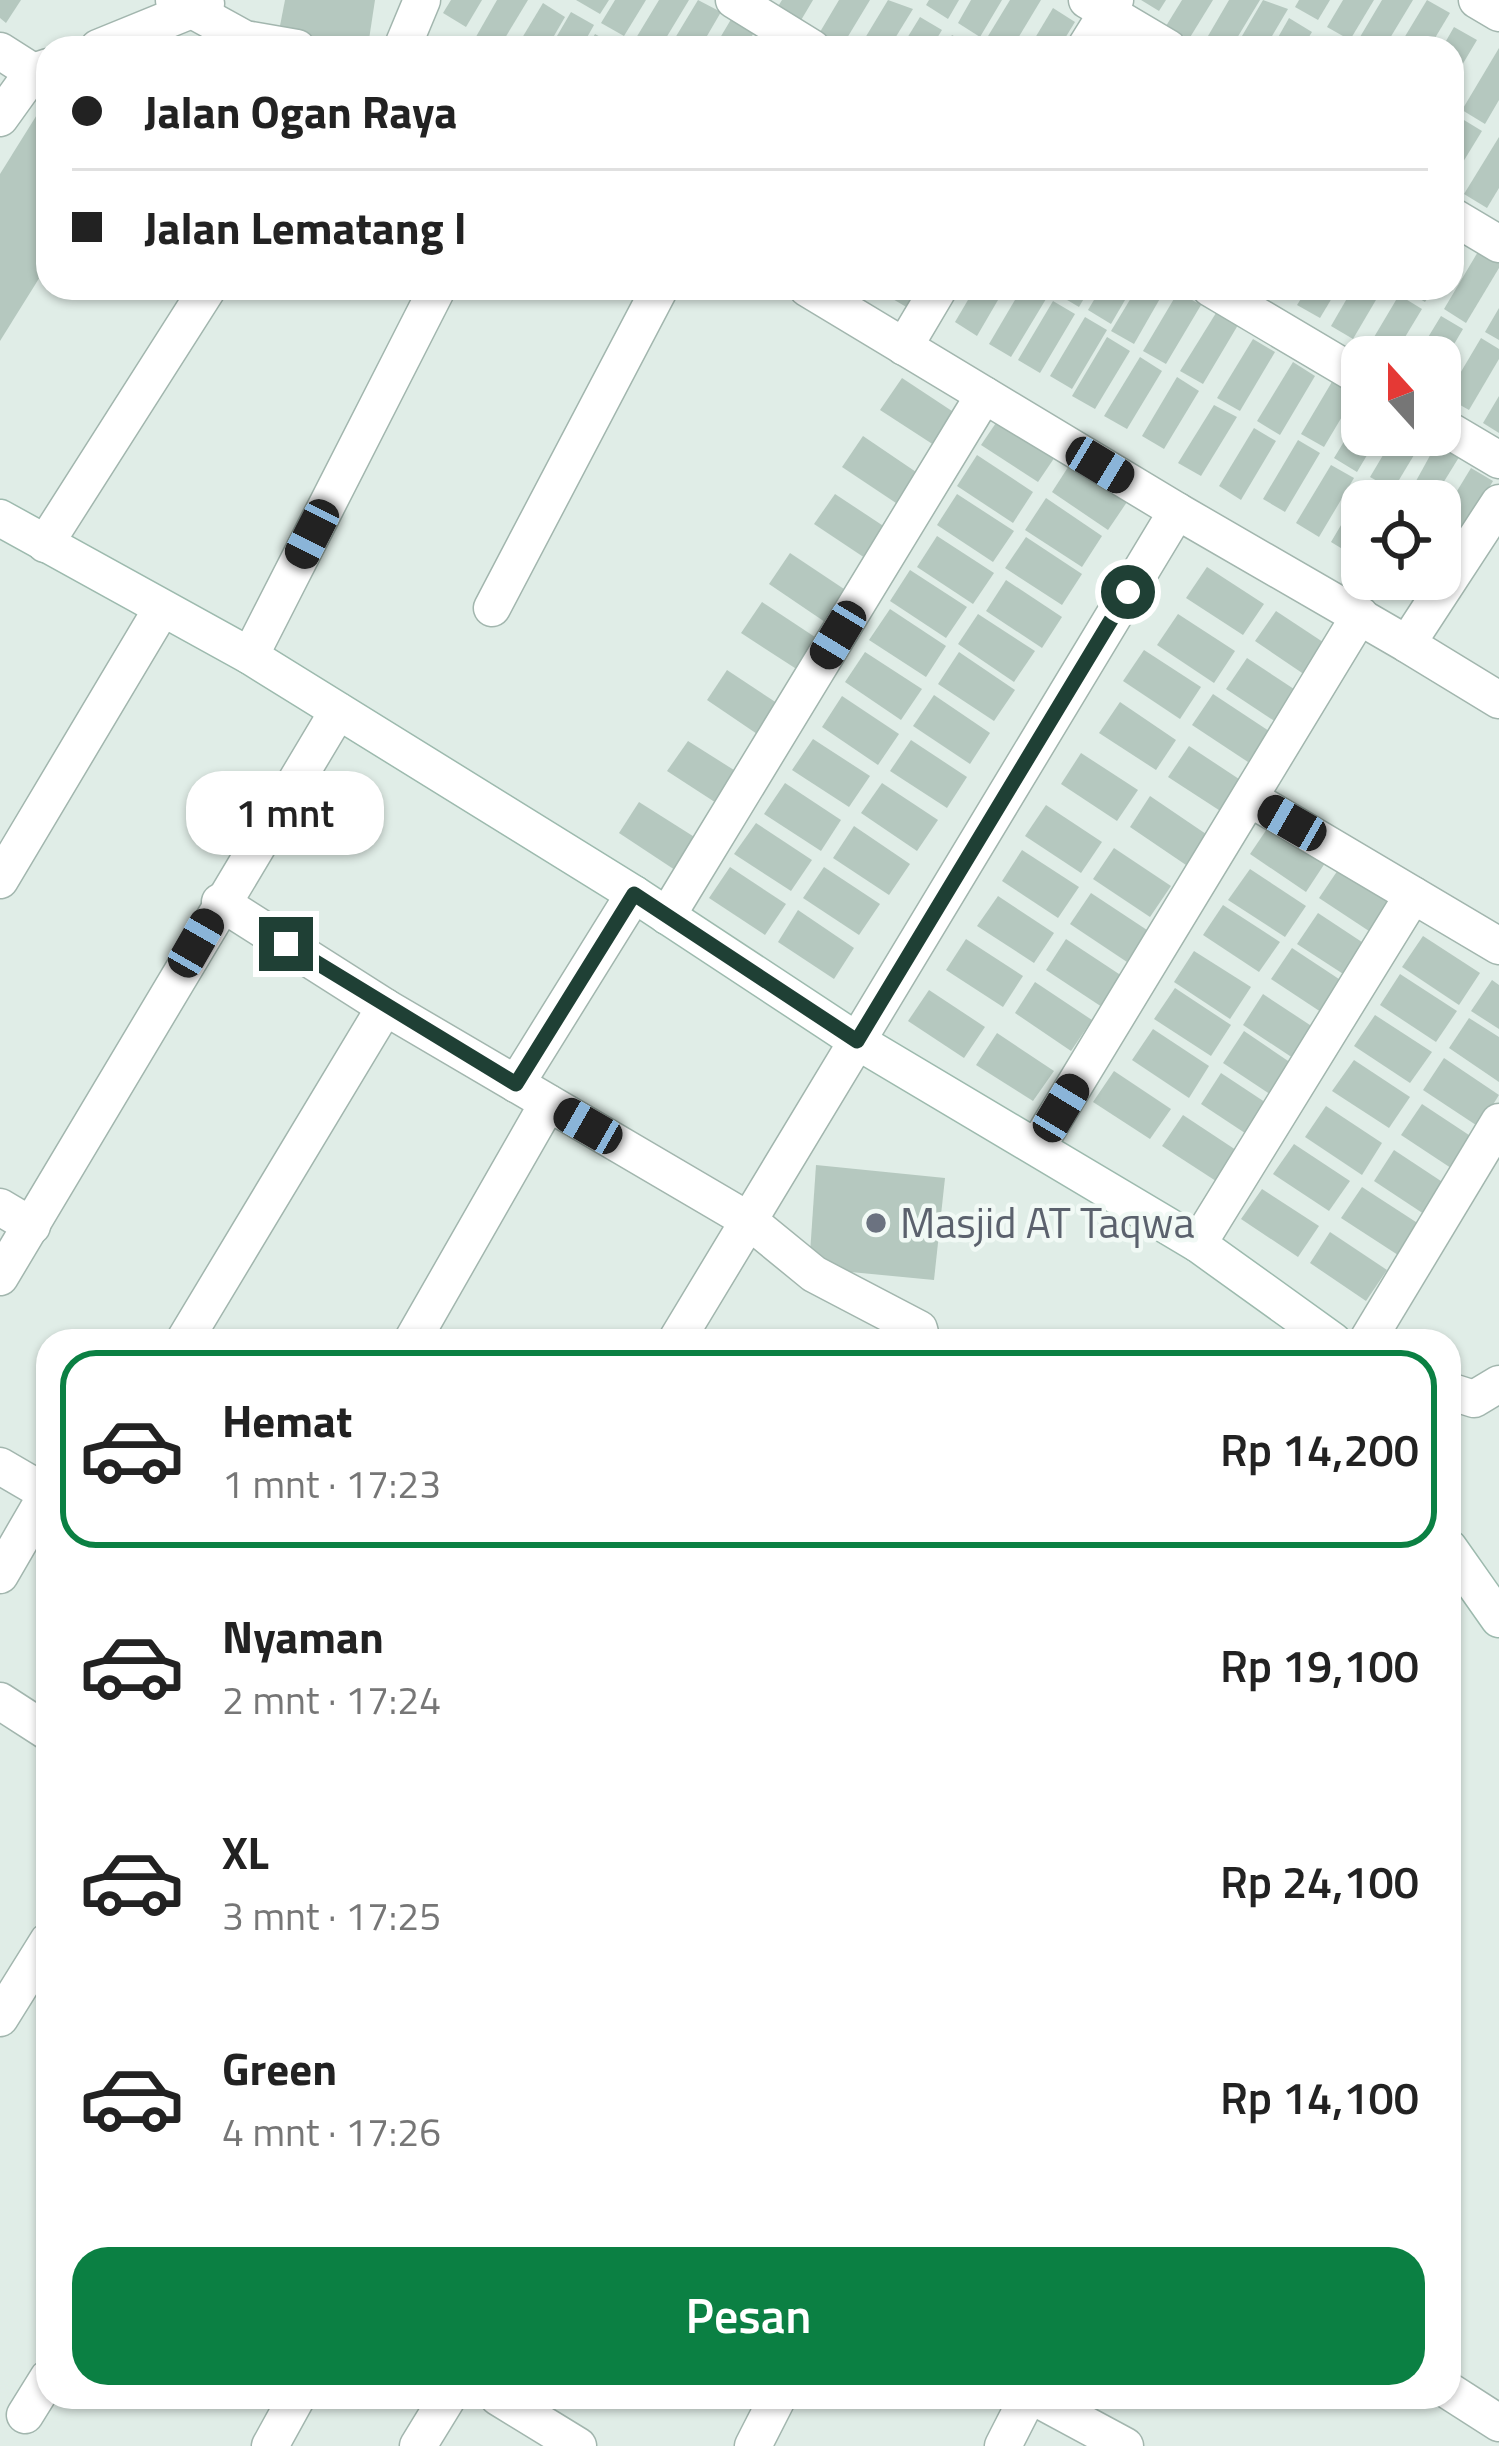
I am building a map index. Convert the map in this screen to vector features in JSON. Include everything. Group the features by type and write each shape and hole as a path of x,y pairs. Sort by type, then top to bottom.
{"street":[{"path":"407,36 422,0"},
{"path":"734,0 792,36"},
{"path":"1477,0 1499,13"},
{"path":"124,36 193,4 241,36"},
{"path":"1090,36 1103,4 1150,36"},
{"path":"0,51 36,67"},
{"path":"0,118 36,74"},
{"path":"1464,223 1499,244"},
{"path":"45,544 200,300"},
{"path":"250,656 431,300"},
{"path":"493,608 654,300"},
{"path":"827,300 1499,700"},
{"path":"904,347 932,300"},
{"path":"1230,300 1341,366"},
{"path":"667,916 984,395"},
{"path":"1461,437 1499,460"},
{"path":"1406,644 1499,503"},
{"path":"683,1329 1177,511"},
{"path":"0,518 250,656 634,894 857,1041 1198,1244 1316,1329"},
{"path":"0,880 161,610"},
{"path":"1037,1147 1360,615"},
{"path":"0,1277 338,711"},
{"path":"1251,799 1499,946"},
{"path":"516,1084 634,894"},
{"path":"1198,1244 1413,895"},
{"path":"220,902 385,1007 748,1220 814,1274 919,1329"},
{"path":"191,1329 385,1007"},
{"path":"419,1329 548,1103"},
{"path":"1374,1329 1499,1122"},
{"path":"0,1208 32,1226"},
{"path":"0,1466 36,1487"},
{"path":"0,1575 36,1514"},
{"path":"1461,1565 1499,1619"},
{"path":"0,1701 36,1724"},
{"path":"0,2018 36,1960"},
{"path":"17,2421 36,2395"},
{"path":"1461,2398 1499,2422"},
{"path":"270,2446 290,2409"},
{"path":"418,2446 441,2409"},
{"path":"518,2409 578,2446"},
{"path":"1003,2446 1024,2409"},
{"path":"1054,2409 1125,2446"}],"building":[{"path":"0,0 21,0 6,23 0,18"},
{"path":"285,0 375,0 370,36 278,36"},
{"path":"451,0 482,0 466,27 443,13"},
{"path":"497,0 528,0 506,36 476,36"},
{"path":"576,0 609,0 600,14"},
{"path":"615,0 646,0 624,36 601,23"},
{"path":"659,0 689,0 667,36 637,36"},
{"path":"698,0 721,12 707,36 676,36"},
{"path":"782,0 813,0 797,27 774,13"},
{"path":"839,0 870,0 848,36 818,36"},
{"path":"888,0 913,9 896,36 866,36"},
{"path":"929,0 959,0 948,19 926,5"},
{"path":"971,0 1002,0 981,36 958,23"},
{"path":"1010,0 1041,0 1019,36 988,36"},
{"path":"1141,0 1166,0 1159,11"},
{"path":"1182,0 1213,0 1191,36 1166,26"},
{"path":"1229,0 1260,0 1238,36 1208,36"},
{"path":"1263,0 1288,9 1272,36 1242,36"},
{"path":"1299,0 1330,0 1318,20 1295,7"},
{"path":"1343,0 1374,0 1352,36 1327,27"},
{"path":"1382,0 1413,0 1391,36 1361,36"},
{"path":"1427,0 1450,13 1436,36 1405,36"},
{"path":"543,3 565,17 554,36 523,36"},
{"path":"1053,8 1075,22 1066,36 1036,36"},
{"path":"571,12 594,25 588,36 557,36"},
{"path":"733,16 756,29 752,36 721,36"},
{"path":"920,17 942,30 938,36 908,36"},
{"path":"1289,18 1312,32 1310,36 1279,36"},
{"path":"1454,27 1477,40 1464,62 1464,36 1449,36"},
{"path":"1499,48 1499,100 1485,124 1464,107"},
{"path":"36,116 36,283 0,341 0,174"},
{"path":"1464,120 1482,131 1464,160"},
{"path":"1499,137 1499,188 1487,208 1464,194"},
{"path":"1479,250 1499,262 1466,323 1444,309 1449,300 1464,300 1464,275"},
{"path":"968,300 998,300 977,336 955,322"},
{"path":"1015,300 1045,300 1011,357 989,344"},
{"path":"1094,300 1125,300 1111,324 1088,310"},
{"path":"1130,300 1159,300 1134,344 1111,331"},
{"path":"1173,300 1201,305 1166,364 1143,351"},
{"path":"1300,300 1331,300 1320,318 1297,305"},
{"path":"1346,300 1376,300 1355,336 1331,326"},
{"path":"1396,300 1407,300 1422,309 1406,336 1375,336"},
{"path":"1053,301 1075,314 1040,373 1018,360"},
{"path":"1499,308 1499,340 1485,332"},
{"path":"1216,313 1238,325 1203,384 1180,371"},
{"path":"1441,316 1463,329 1459,336 1429,336"},
{"path":"1085,317 1107,330 1072,389 1050,376"},
{"path":"1107,337 1130,351 1095,409 1072,396"},
{"path":"1481,338 1499,349 1499,359 1469,410 1461,405 1461,372"},
{"path":"1253,339 1275,352 1240,411 1217,398"},
{"path":"1140,357 1162,371 1127,429 1104,416"},
{"path":"1293,362 1315,376 1280,435 1257,421"},
{"path":"1336,375 1341,378 1341,418 1324,447 1301,434"},
{"path":"1177,377 1199,391 1164,449 1142,436"},
{"path":"902,378 958,415 937,447 880,410"},
{"path":"1499,396 1499,433 1483,423"},
{"path":"1214,405 1237,417 1201,476 1178,463"},
{"path":"1002,414 1059,451 1038,482 981,445"},
{"path":"1254,428 1276,441 1241,500 1219,486"},
{"path":"863,436 919,474 899,505 842,467"},
{"path":"1298,440 1320,453 1285,512 1263,499"},
{"path":"1341,446 1341,456 1367,456 1357,472 1334,458"},
{"path":"977,455 1033,492 1013,523 957,486"},
{"path":"1382,456 1413,456 1399,480 1370,477"},
{"path":"1430,456 1460,456 1445,480 1417,480"},
{"path":"1072,461 1129,499 1108,530 1052,492"},
{"path":"1331,465 1354,478 1341,480 1341,500 1319,537 1296,523"},
{"path":"1471,468 1493,481 1461,535 1461,484"},
{"path":"835,494 891,531 871,562 814,524"},
{"path":"957,494 1014,531 993,562 937,525"},
{"path":"1046,498 1102,536 1082,567 1025,530"},
{"path":"1341,525 1341,548 1331,542"},
{"path":"937,536 994,573 973,604 917,567"},
{"path":"1026,537 1082,574 1062,605 1005,568"},
{"path":"790,553 847,591 825,622 769,584"},
{"path":"1207,567 1264,604 1243,635 1186,598"},
{"path":"910,570 967,607 946,638 890,601"},
{"path":"1006,580 1062,617 1042,648 986,611"},
{"path":"762,602 818,639 798,670 741,633"},
{"path":"890,609 946,646 926,677 869,640"},
{"path":"1276,611 1332,648 1311,679 1255,641"},
{"path":"978,614 1035,651 1014,682 958,644"},
{"path":"1178,614 1235,651 1214,683 1157,645"},
{"path":"1144,650 1201,687 1180,719 1123,681"},
{"path":"865,652 922,689 901,720 845,682"},
{"path":"959,652 1015,690 994,721 938,684"},
{"path":"1247,658 1303,695 1282,726 1226,689"},
{"path":"727,670 783,707 763,738 707,700"},
{"path":"1213,694 1269,731 1248,762 1192,725"},
{"path":"934,695 990,733 970,764 913,726"},
{"path":"842,696 899,734 878,765 822,727"},
{"path":"1120,702 1176,740 1156,770 1099,733"},
{"path":"813,739 870,776 849,807 792,770"},
{"path":"911,740 967,777 947,808 890,771"},
{"path":"688,741 745,777 724,808 667,771"},
{"path":"1189,746 1245,783 1225,814 1168,777"},
{"path":"1081,753 1138,790 1117,821 1061,784"},
{"path":"785,783 841,820 821,851 764,814"},
{"path":"882,783 938,820 917,851 861,813"},
{"path":"1150,796 1206,834 1186,865 1130,827"},
{"path":"639,802 696,838 675,870 619,833"},
{"path":"1046,805 1102,842 1081,873 1025,836"},
{"path":"756,823 812,860 791,891 734,854"},
{"path":"1271,823 1327,860 1306,892 1250,854"},
{"path":"854,826 910,864 889,895 833,858"},
{"path":"1114,848 1171,886 1150,917 1093,879"},
{"path":"1022,850 1079,887 1058,918 1002,881"},
{"path":"730,867 786,904 765,935 709,898"},
{"path":"824,867 880,904 859,935 803,898"},
{"path":"1340,867 1396,904 1375,935 1319,898"},
{"path":"1250,869 1306,906 1285,937 1228,900"},
{"path":"1091,893 1147,930 1127,962 1070,924"},
{"path":"998,896 1054,933 1034,963 977,926"},
{"path":"1223,905 1280,942 1259,972 1203,935"},
{"path":"798,910 854,948 834,979 778,942"},
{"path":"1318,913 1374,950 1354,981 1297,944"},
{"path":"1423,936 1480,973 1459,1005 1402,967"},
{"path":"966,939 1023,976 1003,1007 946,970"},
{"path":"1066,939 1122,976 1102,1007 1046,970"},
{"path":"1292,948 1348,985 1327,1016 1271,979"},
{"path":"1194,951 1251,987 1230,1019 1174,982"},
{"path":"1400,974 1457,1011 1436,1042 1380,1005"},
{"path":"1492,980 1499,985 1499,1029 1471,1011"},
{"path":"1035,982 1092,1020 1071,1051 1015,1013"},
{"path":"1175,988 1231,1025 1211,1056 1154,1019"},
{"path":"929,990 985,1027 964,1058 908,1021"},
{"path":"1263,994 1319,1031 1299,1062 1243,1025"},
{"path":"1375,1015 1432,1052 1410,1083 1354,1046"},
{"path":"1469,1018 1499,1037 1499,1082 1449,1048"},
{"path":"1153,1029 1209,1066 1189,1098 1132,1060"},
{"path":"1244,1031 1300,1069 1279,1100 1223,1063"},
{"path":"997,1033 1054,1071 1033,1101 976,1065"},
{"path":"1444,1058 1499,1095 1479,1127 1423,1090"},
{"path":"1354,1060 1410,1097 1389,1128 1332,1091"},
{"path":"1114,1071 1171,1109 1150,1139 1093,1102"},
{"path":"1221,1073 1277,1110 1257,1141 1201,1104"},
{"path":"1422,1104 1478,1141 1457,1172 1401,1135"},
{"path":"1326,1106 1382,1143 1362,1175 1305,1137"},
{"path":"1183,1115 1239,1152 1219,1183 1162,1146"},
{"path":"1294,1144 1350,1181 1329,1211 1273,1174"},
{"path":"1394,1150 1450,1187 1430,1218 1374,1181"},
{"name":"Masjid AT Taqwa","path":"816,1165 945,1178 934,1280 809,1268"},
{"path":"1362,1187 1419,1224 1398,1255 1341,1218"},
{"path":"1262,1189 1319,1226 1298,1257 1241,1219"},
{"path":"1330,1232 1387,1270 1366,1301 1310,1263"}],"place":[{"name":"Masjid AT Taqwa","path":"876,1223"}],"route":[{"path":"286,944 516,1084 634,894 857,1041 1128,592"}]}
